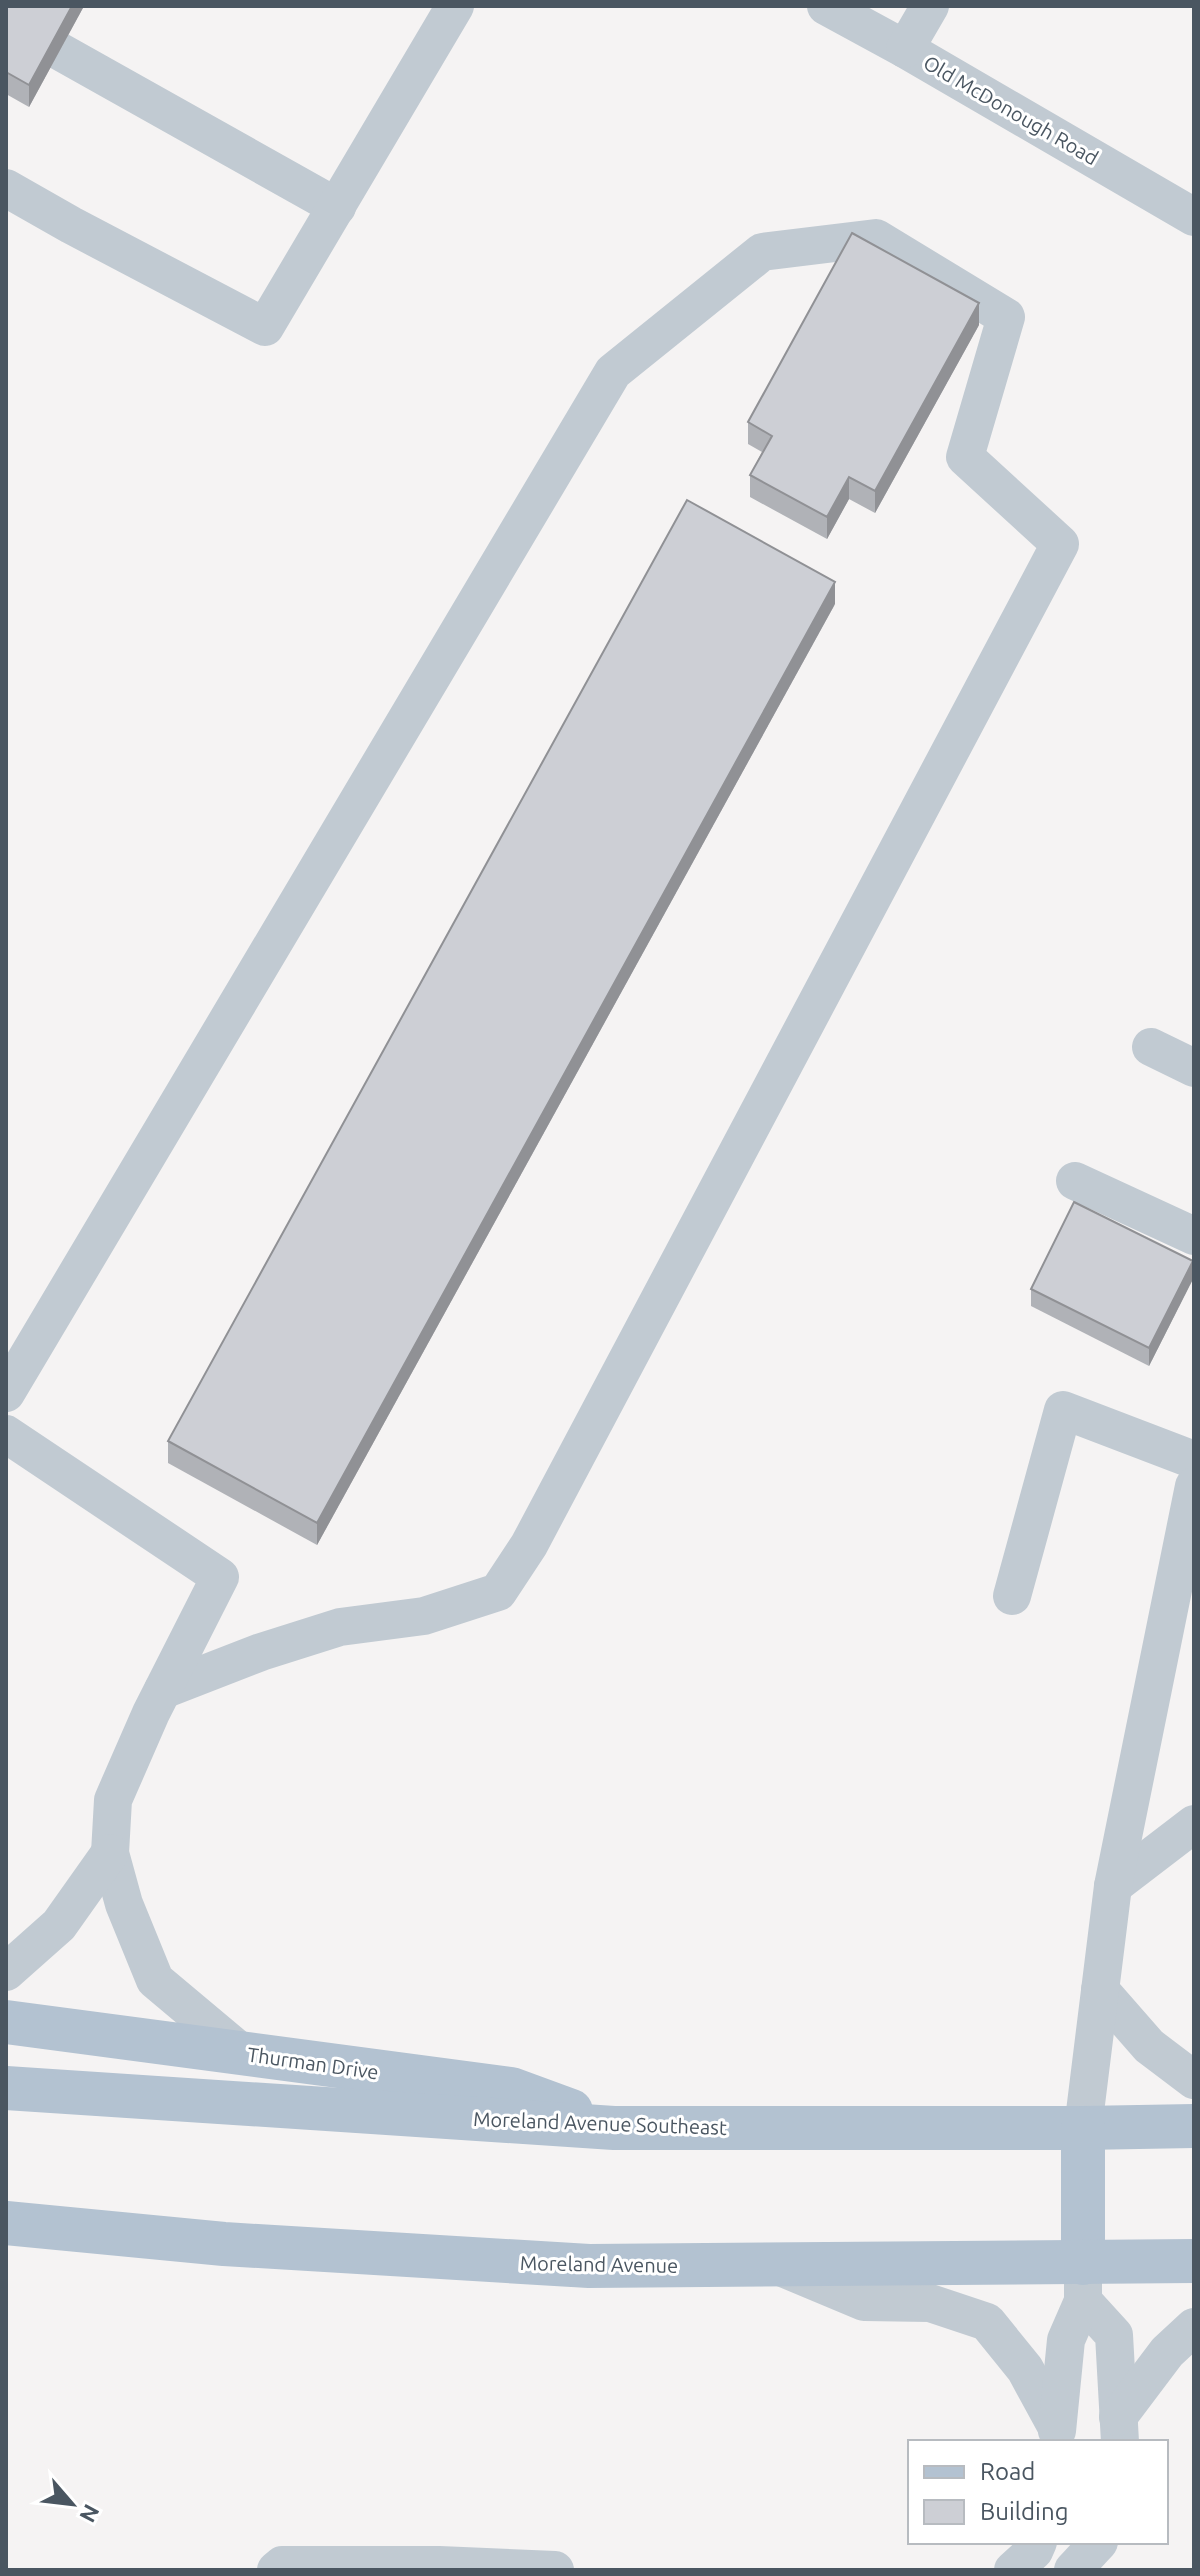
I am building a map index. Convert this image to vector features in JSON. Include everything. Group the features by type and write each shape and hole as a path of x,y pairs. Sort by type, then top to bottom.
{"main road":[{"name":"Thurman Drive","path":"6,2022 511,2089 614,2128"},
{"name":"Moreland Avenue Southeast","path":"6,2088 614,2128 1194,2126"},
{"path":"1083,2128 1083,2282"},
{"name":"Moreland Avenue","path":"6,2223 224,2244 573,2266 775,2265 1083,2282 1194,2261"}],"street":[{"path":"6,188 265,327 455,6"},
{"name":"Old McDonough Road","path":"826,6 1194,217"},
{"path":"905,49 930,6"},
{"path":"59,51 337,207"},
{"path":"6,1393 613,372 762,252 876,238 1006,317 965,457 1060,544 529,1545 498,1592 424,1616 340,1627 261,1652 163,1690"},
{"path":"1151,1047 1194,1068"},
{"path":"1075,1181 1194,1236"},
{"path":"1012,1596 1063,1410 1194,1460"},
{"path":"6,1434 220,1577 163,1690 113,1800 110,1853 124,1904 155,1980 242,2053"},
{"path":"1083,2128 1113,1886 1194,1486"},
{"path":"1113,1886 1194,1824"},
{"path":"6,1972 59,1925 110,1853"},
{"path":"1100,1990 1149,2046 1194,2080"},
{"path":"775,2265 864,2302 930,2303 987,2322 1025,2369 1058,2434"},
{"path":"1083,2282 1114,2335 1119,2429"},
{"path":"1058,2434 1066,2340 1083,2282"},
{"path":"1119,2429 1167,2352 1194,2327"},
{"path":"1013,2570 1034,2551 1037,2544"},
{"path":"1073,2570 1097,2544"},
{"path":"276,2570 282,2565 439,2565 555,2570"}],"building":[{"path":"6,6 72,6 29,85 6,72"},
{"path":"852,233 979,303 875,491 849,477 827,517 750,475 772,436 748,422"},
{"path":"687,500 835,582 317,1523 168,1441"},
{"path":"1074,1202 1193,1261 1149,1348 1031,1289"}]}
